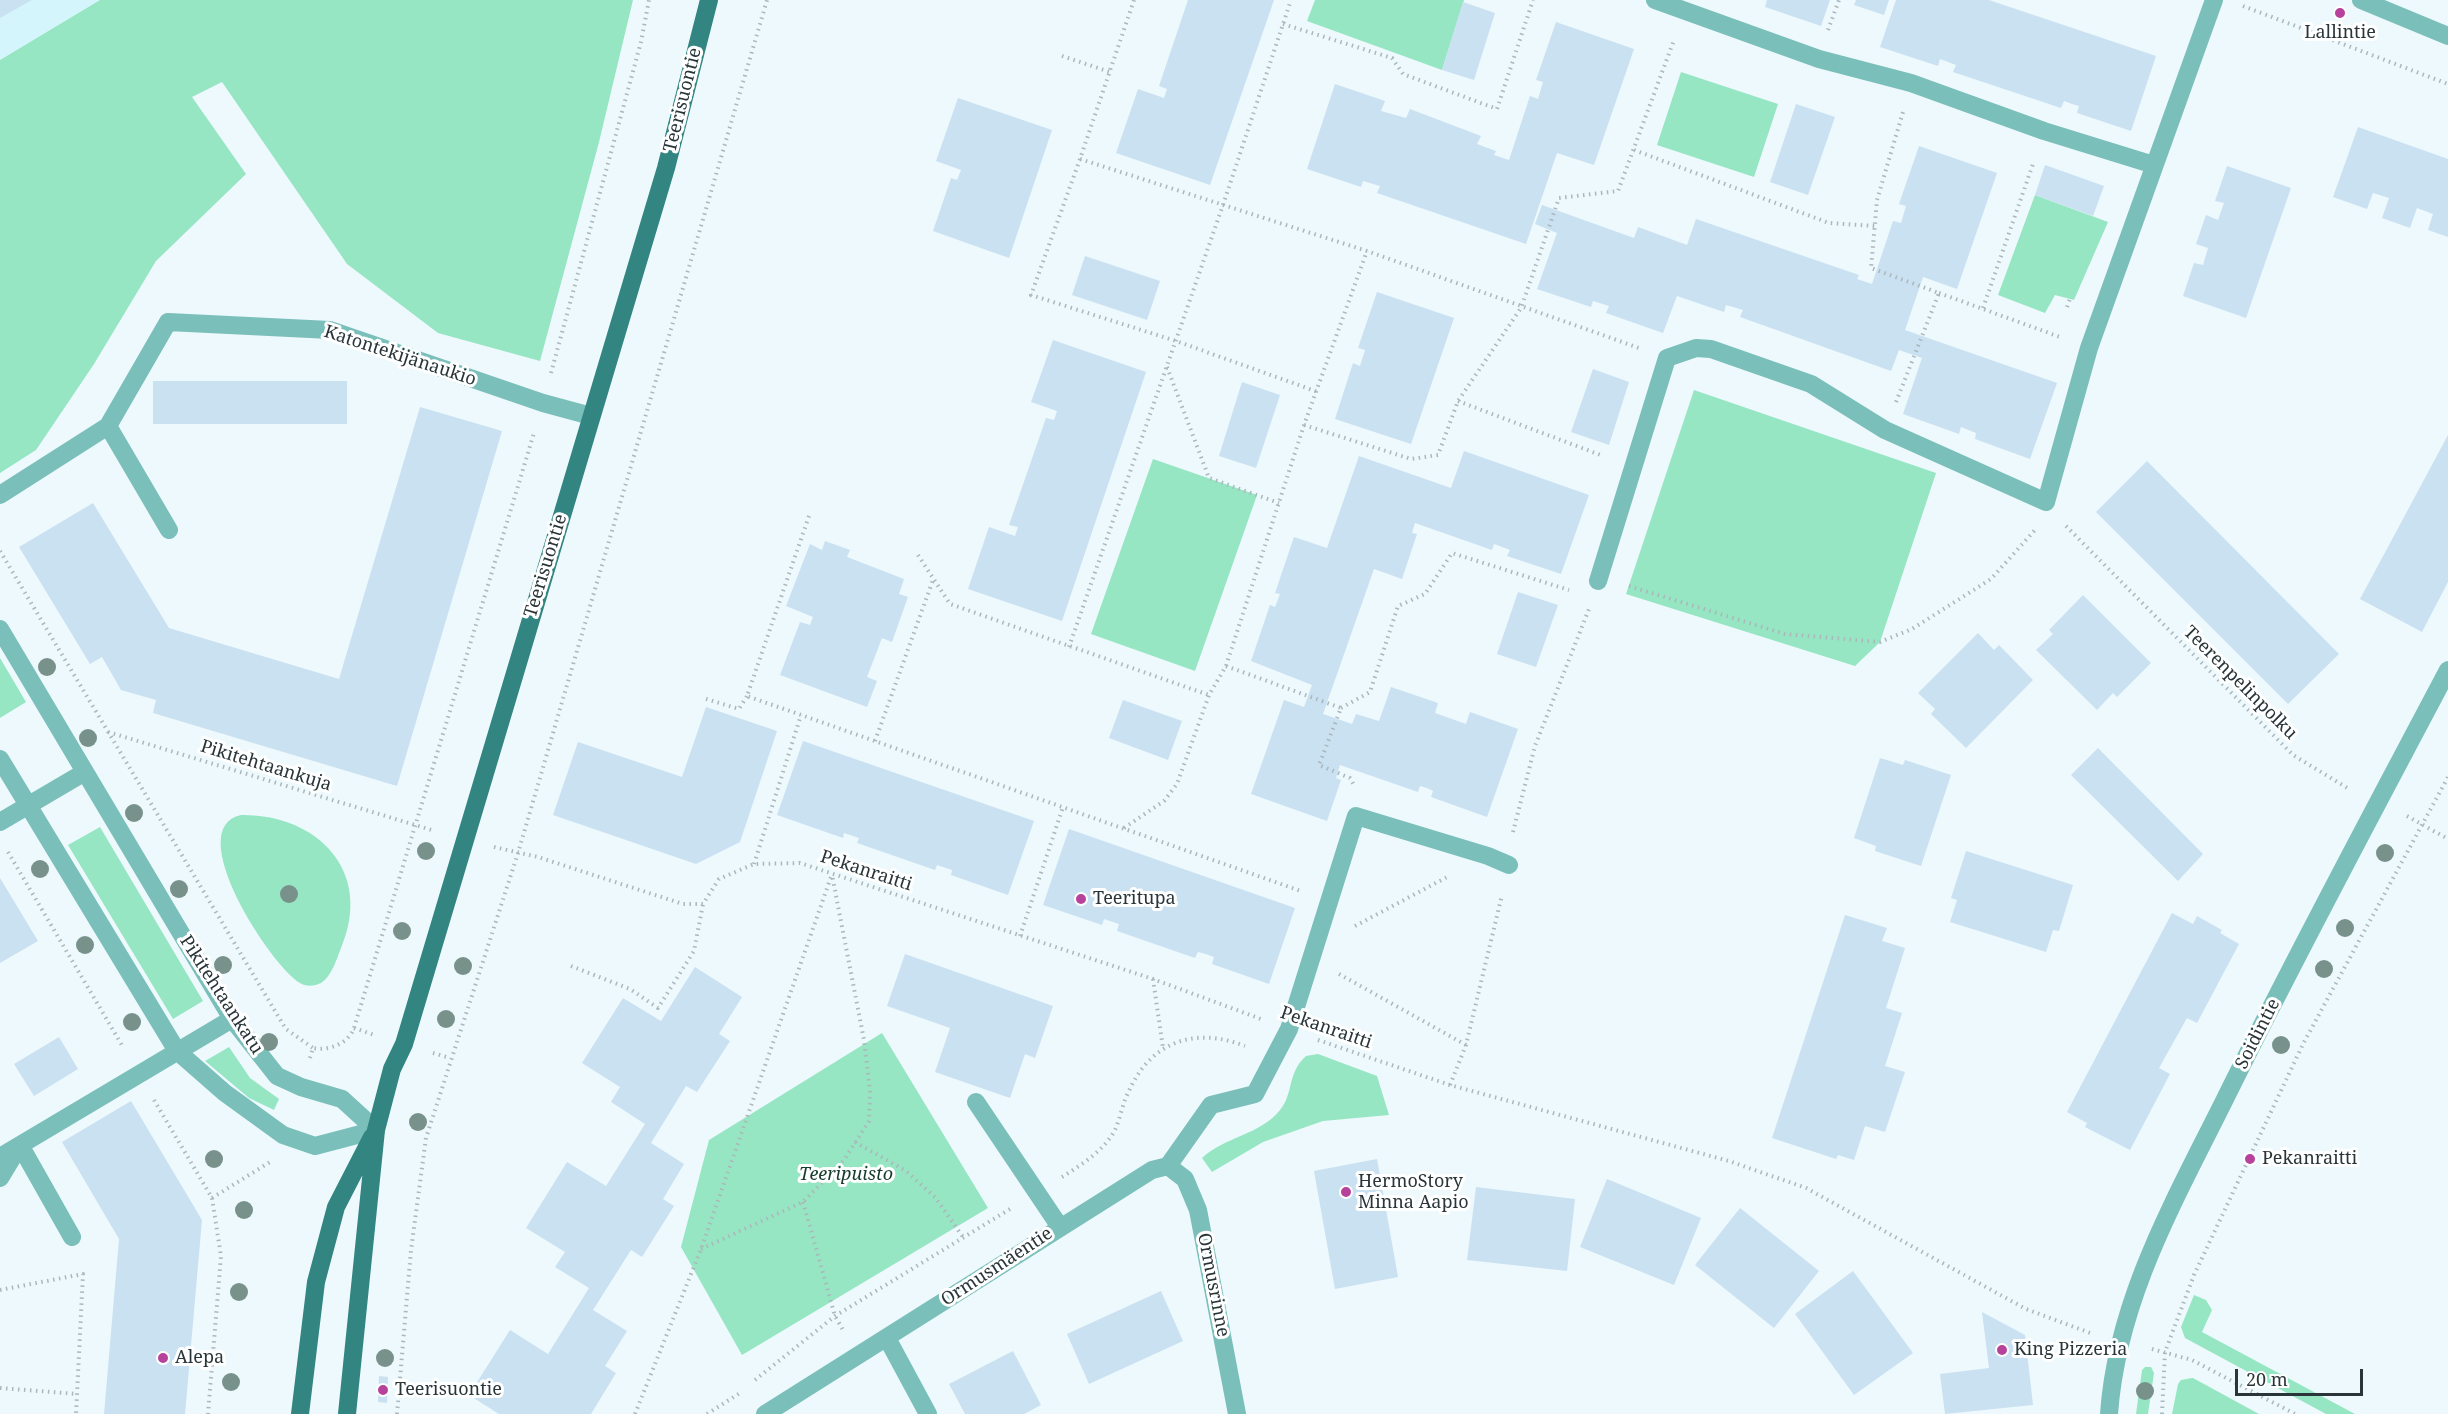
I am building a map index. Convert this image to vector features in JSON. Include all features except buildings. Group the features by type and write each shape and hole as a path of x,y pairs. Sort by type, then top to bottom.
{"main road":[{"name":"Teerisuontie","path":"347,1414 376,1130 392,1069 404,1044 666,168 709,0"},
{"name":"Teerisuontie","path":"300,1414 316,1282 336,1207 376,1130"}],"street":[{"path":"1655,0 1819,59 1911,84 2044,131 2154,165"},
{"path":"1596,589 1667,358 1696,348 1711,349 1811,384 1885,430 2046,502 2089,348 2154,165 2195,71 2214,0"},
{"path":"2361,0 2448,36"},
{"name":"Katontekijänaukio","path":"108,426 168,322 330,330 543,404 591,416"},
{"path":"0,495 108,426 169,530"},
{"name":"Pikitehtaankatu","path":"0,629 232,1019 278,1076 301,1087 342,1099 376,1130"},
{"name":"Soidintie","path":"2109,1414 2111,1385 2120,1342 2147,1257 2258,1032 2448,670"},
{"path":"0,759 177,1051 225,1094 283,1135 315,1146 376,1130"},
{"path":"0,822 85,772"},
{"path":"1168,1166 1211,1105 1255,1094 1289,1029 1356,816 1488,856 1509,865"},
{"path":"0,1157 232,1019"},
{"path":"975,1102 1060,1227"},
{"path":"0,1178 20,1145"},
{"path":"20,1145 72,1237"},
{"name":"Ormusmäentie","path":"765,1414 1152,1170 1168,1166"},
{"name":"Ormusrinne","path":"1168,1166 1185,1179 1198,1210 1238,1414"},
{"path":"887,1338 928,1414"}],"path":[{"path":"0,551 280,1021 286,1029 313,1048 333,1047 352,1034 417,826 543,404 641,42 649,0"},
{"path":"398,1414 411,1250 426,1138 518,853 767,0"},
{"path":"1134,0 1031,296 1176,341 1318,392"},
{"path":"1068,647 1223,205 1290,0"},
{"path":"1283,24 1392,58 1403,74 1497,109 1533,0"},
{"path":"2238,4 2448,84"},
{"path":"1304,425 1412,459 1438,455 1458,401 1521,308 1559,198 1618,191 1685,11"},
{"path":"1062,56 1110,72"},
{"path":"1911,84 1877,200 1871,268 2089,348"},
{"path":"1983,308 2044,131"},
{"path":"1634,150 1829,223 1875,226"},
{"path":"1080,159 1366,251 1667,358"},
{"path":"1123,828 1164,801 1178,784 1209,695 1226,666 1304,425 1318,392 1366,251"},
{"path":"1885,430 1939,293"},
{"path":"1167,366 1209,478 1279,503"},
{"path":"1458,401 1633,468"},
{"path":"1338,772 1319,765 1341,708 1370,692 1398,606 1425,594 1452,553 1596,589 1629,586 1785,634 1880,642 1912,629 1991,579 2034,532 2046,502"},
{"name":"Teerenpelinpolku","path":"2046,502 2082,546 2293,755 2350,789 2362,790 2448,839"},
{"path":"706,699 739,709 747,696 809,516"},
{"path":"918,555 950,604 1209,695"},
{"path":"875,741 934,579"},
{"path":"1450,1085 1467,1045 1509,865 1510,844 1535,746 1596,589"},
{"path":"1226,666 1341,708"},
{"path":"747,696 1330,901"},
{"path":"754,864 801,715"},
{"name":"Pikitehtaankuja","path":"108,732 417,826"},
{"path":"2162,1414 2165,1352 2194,1275 2303,1044 2448,777"},
{"path":"1020,936 1064,807"},
{"path":"3,844 212,1198 221,1256 208,1414"},
{"path":"518,853 538,857 683,904 703,904 694,951 658,1008 630,989 571,966"},
{"path":"1467,1045 1315,952 1488,856"},
{"name":"Pekanraitti","path":"703,904 719,879 754,864 800,863 1153,979 1450,1085 1718,1157 1806,1188 2026,1309 2120,1342"},
{"path":"701,1249 803,1202 844,1160 869,1121 870,1090 864,1040 832,874"},
{"path":"636,1414 701,1249 832,874"},
{"path":"1153,979 1163,1048"},
{"path":"753,1382 835,1316 1037,1192 1101,1149 1114,1131 1134,1082 1147,1062 1163,1048 1191,1037 1211,1037 1235,1042 1274,1057"},
{"path":"301,1087 313,1048"},
{"path":"212,1198 275,1158 283,1135"},
{"path":"855,1142 906,1172 935,1197 963,1237"},
{"path":"803,1202 835,1316"},
{"path":"0,1290 83,1274 76,1414"},
{"path":"2165,1352 2192,1360 2295,1414"},
{"path":"0,1388 77,1394"},
{"path":"707,1414 744,1389"}],"shaded area":[{"path":"0,0 100,0 0,60"}],"green space":[{"path":"100,0 633,0 599,142 540,361 438,333 347,264 222,82 192,97 246,174 156,261 94,364 36,450 0,473 0,60"},
{"path":"1315,0 1464,0 1442,70 1307,21"},
{"path":"1681,72 1778,104 1754,177 1657,145"},
{"path":"2035,195 2108,222 2074,300 2055,295 2045,313 1998,295"},
{"path":"1694,390 1936,473 1880,642 1855,666 1626,594"},
{"path":"1153,459 1257,495 1195,671 1091,634"},
{"path":"0,658 26,702 0,718"},
{"path":"241,815 268,817 293,825 315,836 332,852 344,872 350,895 349,920 334,967 321,983 310,986 302,984 286,971 252,925 237,897 225,869 221,844 225,825"},
{"path":"100,827 203,1001 173,1019 68,845"},
{"name":"Teeripuisto","path":"882,1033 988,1208 742,1355 681,1247 709,1140"},
{"path":"229,1047 250,1078 279,1099 274,1110 249,1098 205,1061"},
{"path":"1318,1054 1377,1076 1389,1115 1323,1121 1263,1142 1212,1172 1202,1158 1221,1145 1252,1131 1272,1118 1284,1103 1300,1063 1306,1056"},
{"path":"2194,1295 2206,1300 2212,1310 2202,1332 2355,1414 2326,1414 2185,1338 2181,1327"},
{"path":"2145,1367 2151,1367 2154,1373 2148,1414 2136,1414 2142,1370"},
{"path":"2193,1378 2259,1414 2172,1414 2178,1384 2181,1380"}],"place":[{"name":"Lallintie","path":"2340,13"},
{"name":"Teeritupa","path":"1081,899"},
{"name":"Pekanraitti","path":"2250,1159"},
{"name":"HermoStory Minna Aapio","path":"1346,1192"},
{"name":"King Pizzeria","path":"2002,1350"},
{"name":"Alepa","path":"163,1358"},
{"name":"Teerisuontie","path":"383,1390"}]}
